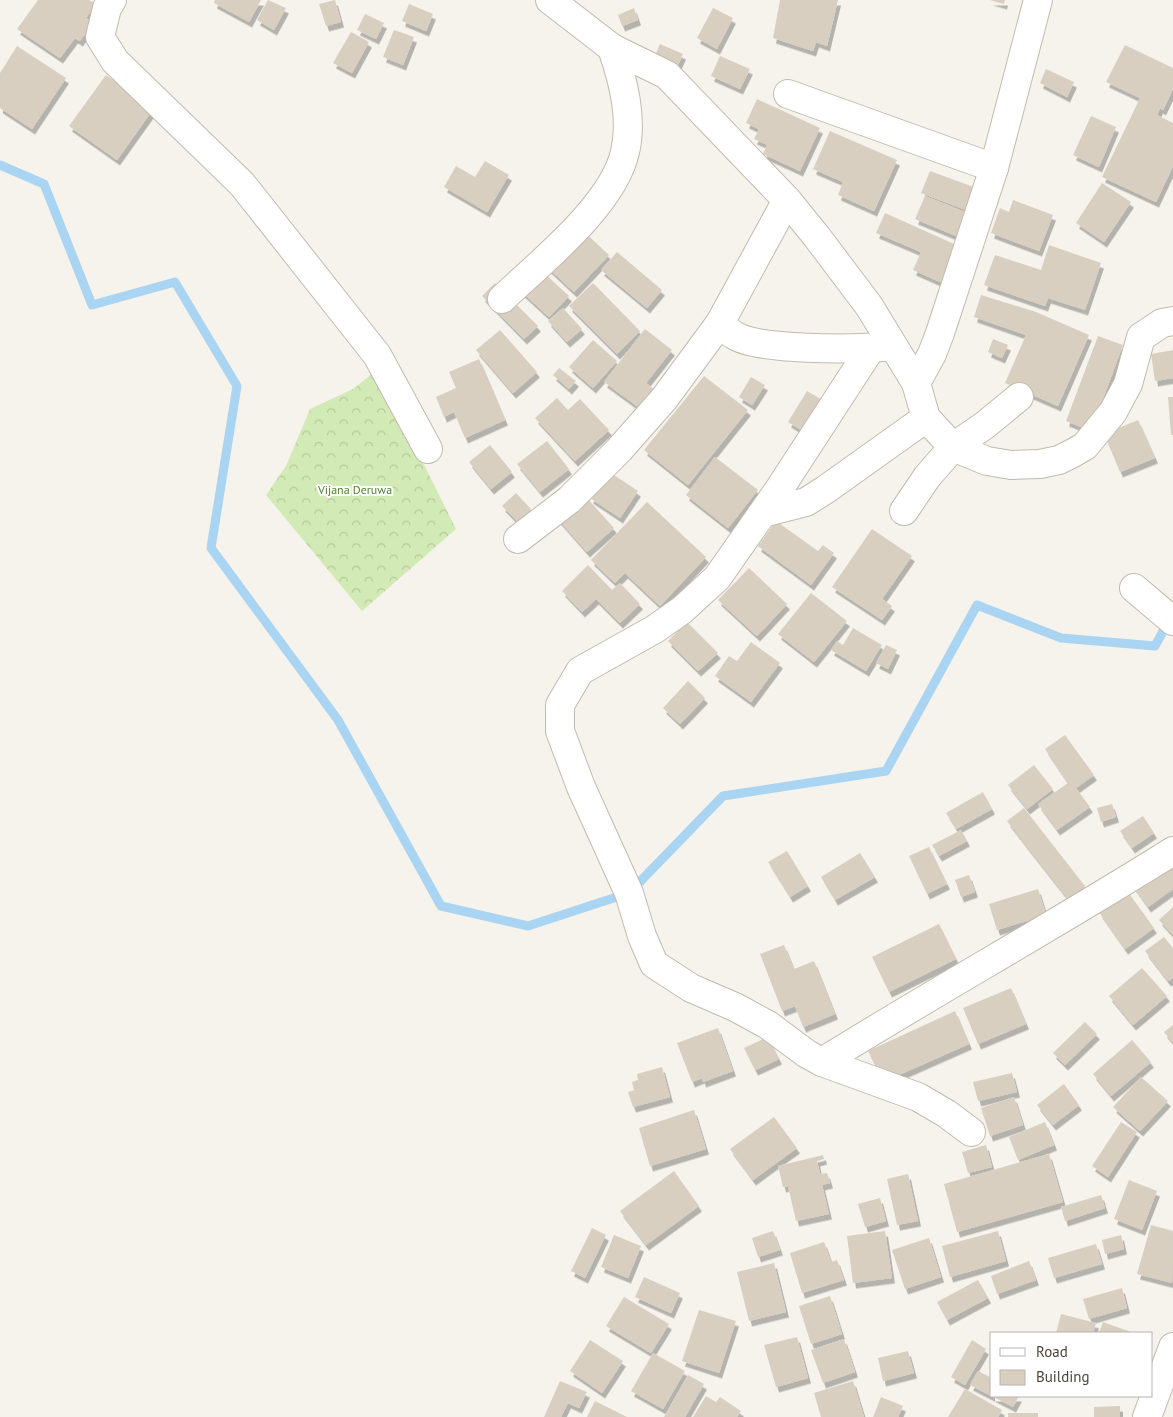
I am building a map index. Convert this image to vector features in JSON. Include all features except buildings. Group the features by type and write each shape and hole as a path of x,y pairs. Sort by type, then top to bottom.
{"street":[{"path":"112,0 107,8 100,37 115,61 242,184 377,355 428,449"},
{"path":"550,0 612,48 667,75 787,200 848,277 883,347 916,384 926,418 953,447 987,460 1010,465 1040,464 1059,460 1074,453 1084,446 1113,412 1128,384 1141,336 1162,323 1173,321"},
{"path":"916,384 937,340 994,168 1038,0"},
{"path":"502,299 567,238 603,197 618,172 626,151 627,123 624,82 612,48"},
{"path":"788,94 994,168"},
{"path":"518,539 569,500 620,450 664,399 720,323 787,200"},
{"path":"720,323 736,336 756,342 832,350 883,347"},
{"path":"883,347 717,578 682,610 655,628 580,670 560,705 560,731 581,787 629,893 642,936 654,964 691,988 735,1007 768,1025 807,1054 822,1062 918,1097 947,1114 971,1132"},
{"path":"904,511 927,477 953,447 985,425 1018,397"},
{"path":"763,513 806,502 926,418"},
{"path":"1134,588 1173,621"},
{"path":"822,1062 967,974 1065,919 1173,851"},
{"path":"1147,1417 1173,1347"}],"green space":[{"name":"Vijana Deruwa","path":"377,370 456,529 362,611 266,495 286,466 310,409 353,389"}],"waterway":[{"path":"0,165 44,184 92,305 175,282 237,386 211,548 338,720 441,906 528,926 629,893 723,796 886,771 977,605 1061,638 1155,646 1168,622"}]}
